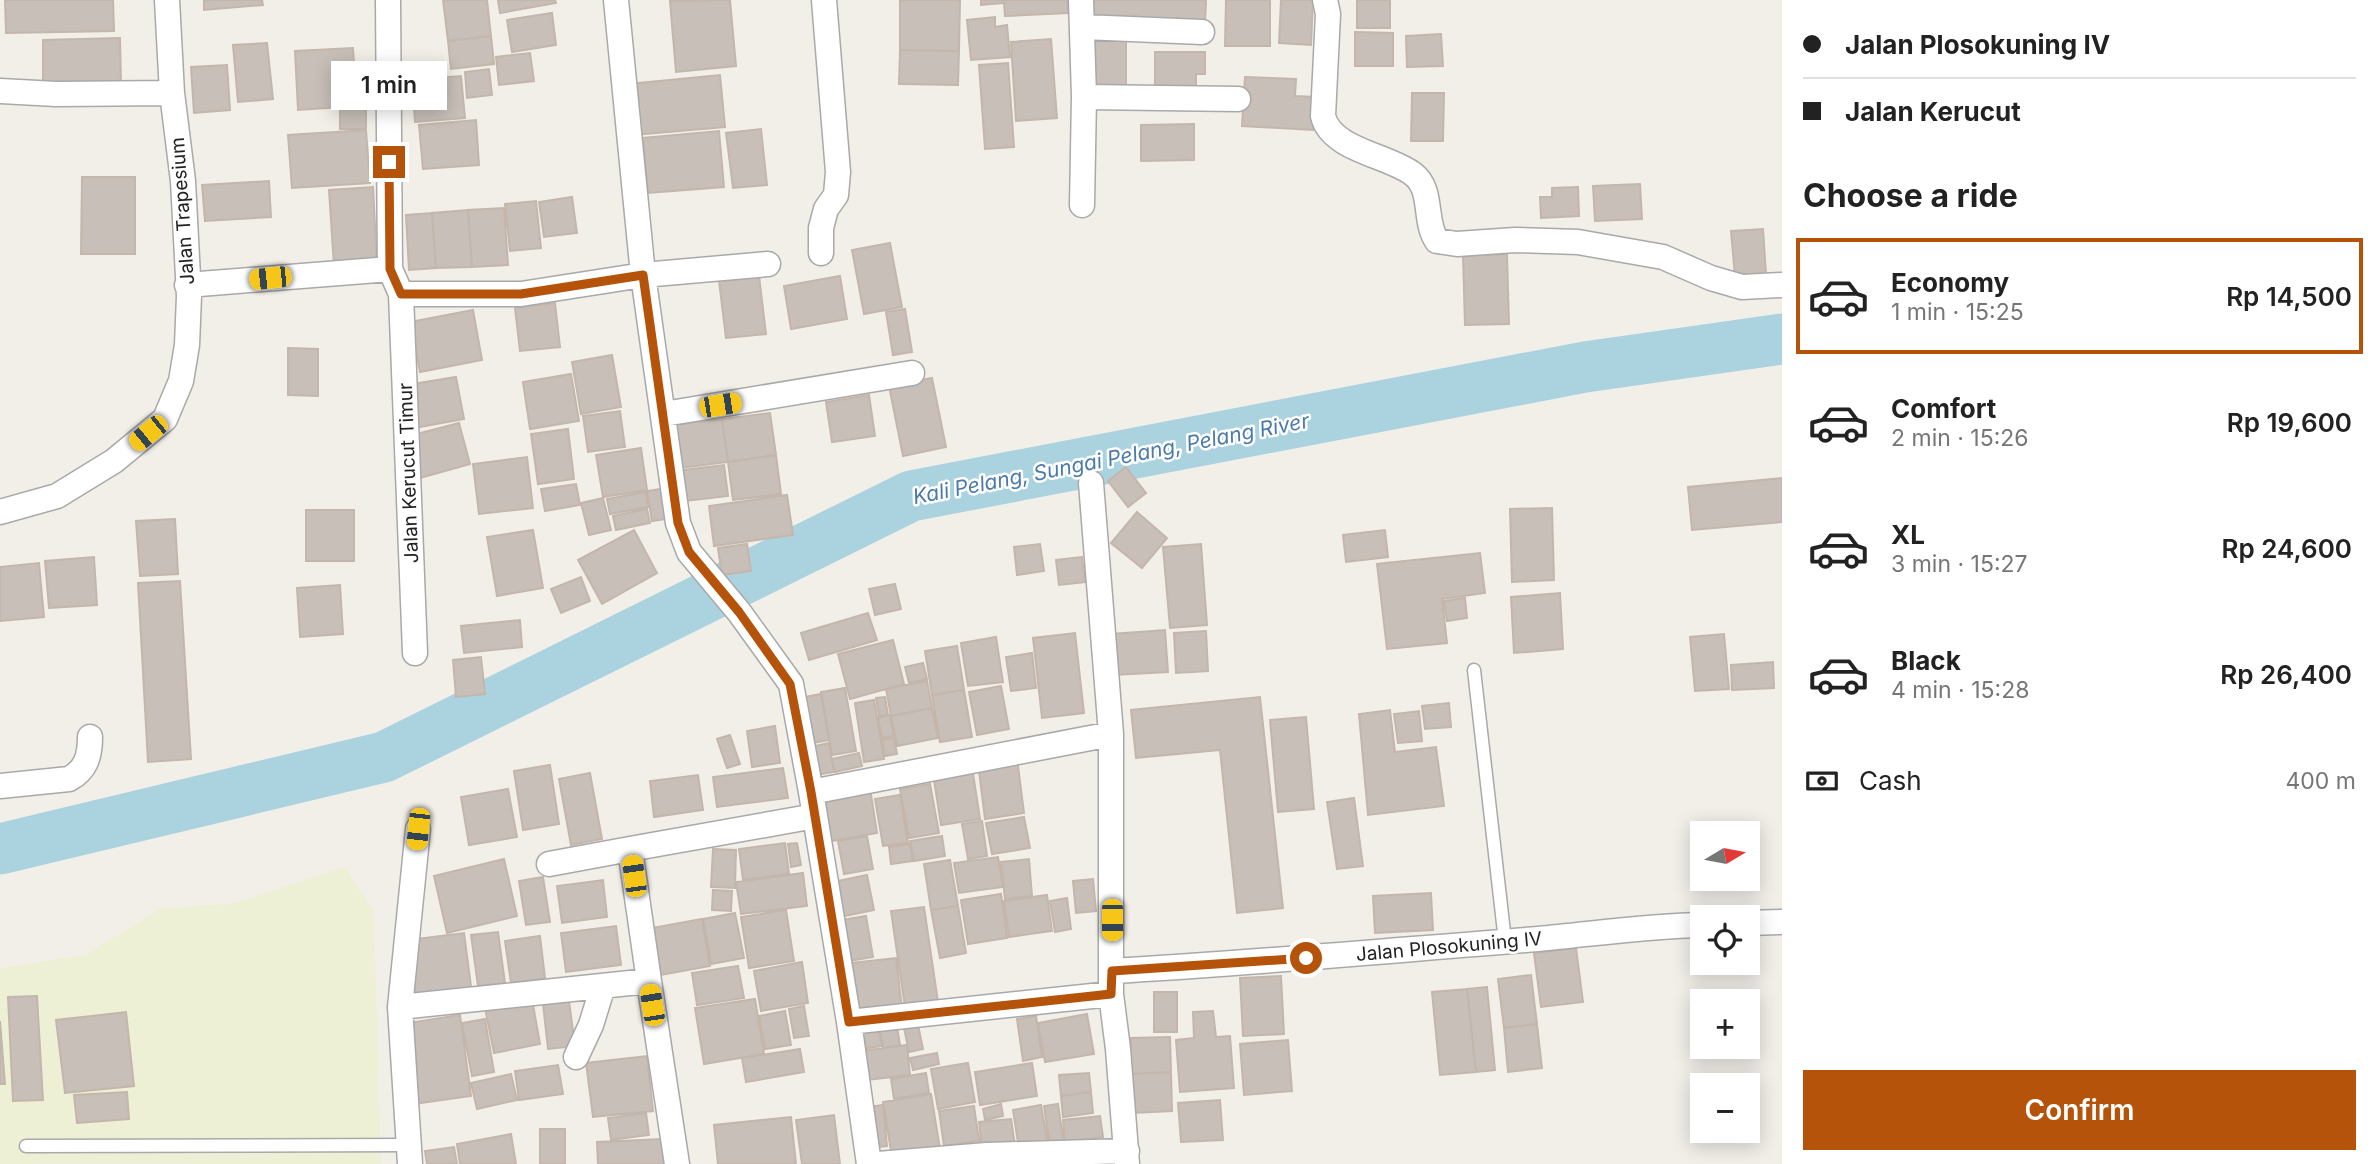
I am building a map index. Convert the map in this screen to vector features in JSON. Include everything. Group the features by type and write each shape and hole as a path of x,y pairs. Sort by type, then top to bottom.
{"street":[{"name":"Jalan Trapesium","path":"0,512 57,496 114,461 165,419 181,381 185,357 187,285 185,226 183,181 172,93 167,0"},
{"path":"388,0 390,269 401,294 521,294 643,275 768,264"},
{"path":"617,0 643,275 678,523 689,552 739,612 790,684 849,1022 869,1164"},
{"path":"821,253 821,228 826,209 836,195 838,172 824,0"},
{"path":"1081,0 1084,97 1082,205"},
{"path":"1325,0 1328,14 1324,116 1326,125 1337,138 1413,174 1425,192 1431,233 1437,241 1457,244 1515,240 1578,242 1663,257 1711,278 1742,287 1782,285"},
{"path":"1083,27 1202,32"},
{"path":"0,91 55,94 172,93"},
{"path":"1084,97 1238,99"},
{"path":"187,285 390,269"},
{"name":"Jalan Kerucut Timur","path":"401,294 415,653"},
{"path":"664,414 912,373"},
{"path":"877,1164 987,1154 1127,1157 1111,983 1111,734 1091,483"},
{"path":"549,864 630,849 1111,734"},
{"path":"0,786 69,779 78,775 90,751 90,737"},
{"path":"410,1155 400,1007 418,829"},
{"path":"630,849 677,1164"},
{"path":"1760,923 1782,922"},
{"name":"Jalan Plosokuning IV","path":"849,1022 1232,964 1690,925"},
{"path":"400,1007 649,981"},
{"path":"576,1057 591,1025 603,986"}],"lane":[{"path":"1474,670 1505,941"},
{"path":"26,1146 410,1155"}],"green space":[{"path":"344,867 374,910 381,1164 0,1164 0,968 85,955 160,909 236,903"}],"building":[{"path":"5,0 113,0 114,31 6,33"},
{"path":"204,0 262,0 263,5 204,10"},
{"path":"443,0 487,0 491,36 448,41"},
{"path":"498,0 555,0 556,3 500,13"},
{"path":"730,0 736,66 676,72 670,1"},
{"path":"900,0 960,0 959,51 900,50"},
{"path":"981,0 1067,0 1068,13 1005,16 1004,3 981,5"},
{"path":"1084,0 1206,0 1205,23 1085,20"},
{"path":"1226,0 1270,0 1270,46 1225,46"},
{"path":"1281,0 1313,0 1311,45 1279,43"},
{"path":"1357,0 1390,0 1390,28 1357,28"},
{"path":"552,13 556,45 512,52 507,20"},
{"path":"995,17 995,27 1007,25 1010,57 971,60 967,20"},
{"path":"1355,32 1393,33 1393,66 1355,66"},
{"path":"1441,34 1443,66 1407,67 1406,36"},
{"path":"491,36 494,64 451,69 448,41"},
{"path":"1126,36 1126,88 1095,88 1094,37"},
{"path":"120,38 121,82 43,83 43,40"},
{"path":"1051,39 1057,118 1016,121 1011,42"},
{"path":"267,43 273,99 238,102 233,45"},
{"path":"353,48 357,106 298,110 295,51"},
{"path":"900,50 959,51 958,85 899,84"},
{"path":"1155,52 1205,52 1205,74 1196,74 1196,95 1155,95"},
{"path":"530,53 534,81 499,85 496,57"},
{"path":"1008,63 1014,147 985,149 979,65"},
{"path":"227,65 230,110 194,113 191,67"},
{"path":"489,69 492,95 467,98 465,72"},
{"path":"720,75 725,127 634,135 629,84"},
{"path":"461,76 465,118 415,122 412,80"},
{"path":"1245,77 1296,79 1295,96 1315,97 1313,130 1242,126"},
{"path":"1412,93 1444,93 1443,141 1411,141"},
{"path":"340,109 366,109 366,129 340,129"},
{"path":"476,120 479,165 423,169 419,125"},
{"path":"1194,124 1194,160 1141,161 1141,125"},
{"path":"761,129 767,185 733,188 726,133"},
{"path":"366,130 370,183 292,188 288,135"},
{"path":"719,131 724,187 648,193 643,138"},
{"path":"82,177 135,177 135,254 81,254"},
{"path":"269,181 271,217 205,221 202,185"},
{"path":"1640,184 1642,219 1595,221 1593,186"},
{"path":"373,187 377,264 334,266 329,190"},
{"path":"1578,187 1579,216 1541,218 1540,197 1552,197 1552,188"},
{"path":"572,197 577,233 544,237 539,202"},
{"path":"536,201 541,248 510,251 505,204"},
{"path":"504,208 508,265 472,267 468,210"},
{"path":"468,210 472,267 436,268 432,213"},
{"path":"432,213 436,268 409,270 406,215"},
{"path":"1763,229 1766,274 1735,277 1731,231"},
{"path":"890,243 902,307 864,314 852,250"},
{"path":"1507,254 1509,324 1465,325 1463,256"},
{"path":"759,276 766,334 726,338 719,281"},
{"path":"840,276 847,319 791,329 784,286"},
{"path":"555,303 560,347 520,351 515,308"},
{"path":"905,309 912,352 893,355 886,312"},
{"path":"473,310 482,360 420,372 410,322"},
{"path":"288,348 318,349 318,396 288,395"},
{"path":"612,355 621,407 581,414 572,362"},
{"path":"571,374 579,421 530,429 523,382"},
{"path":"456,377 464,419 414,428 406,385"},
{"path":"932,378 946,447 903,456 889,386"},
{"path":"869,395 875,436 832,442 826,402"},
{"path":"620,411 625,447 588,452 583,416"},
{"path":"770,413 776,455 728,462 722,419"},
{"path":"722,419 728,462 681,468 675,425"},
{"path":"459,423 470,464 420,478 409,436"},
{"path":"568,429 574,479 538,484 531,434"},
{"path":"641,448 647,490 603,497 596,455"},
{"path":"776,455 781,494 733,500 728,462"},
{"path":"527,457 533,508 479,514 473,464"},
{"path":"724,465 728,496 686,501 682,470"},
{"path":"1126,467 1146,493 1128,507 1108,481"},
{"path":"1782,478 1782,522 1692,530 1688,487"},
{"path":"576,484 580,505 545,511 541,489"},
{"path":"661,489 666,519 652,521 647,491"},
{"path":"646,492 648,507 610,514 607,499"},
{"path":"787,495 793,535 714,546 709,506"},
{"path":"603,498 611,530 589,535 581,503"},
{"path":"1552,508 1554,580 1512,582 1510,509"},
{"path":"647,509 650,523 616,530 613,516"},
{"path":"306,510 354,510 354,561 306,561"},
{"path":"1137,512 1167,538 1142,568 1111,543"},
{"path":"175,519 178,574 140,576 136,521"},
{"path":"533,530 543,588 497,596 487,537"},
{"path":"634,530 657,573 602,604 578,560"},
{"path":"1385,530 1388,557 1346,562 1343,535"},
{"path":"747,544 751,571 722,575 718,548"},
{"path":"1040,544 1044,571 1017,575 1014,547"},
{"path":"1201,544 1207,625 1170,628 1163,547"},
{"path":"1480,553 1485,593 1442,599 1447,643 1387,649 1377,564"},
{"path":"94,557 97,605 49,608 45,561"},
{"path":"1082,557 1085,582 1059,585 1056,560"},
{"path":"39,563 44,617 0,621 0,567"},
{"path":"581,577 590,601 561,613 551,589"},
{"path":"180,581 191,759 148,762 138,583"},
{"path":"895,584 901,609 875,615 869,589"},
{"path":"340,585 343,634 300,637 297,588"},
{"path":"1560,593 1563,649 1514,653 1511,597"},
{"path":"1465,598 1467,618 1447,621 1444,601"},
{"path":"868,613 877,640 809,660 801,633"},
{"path":"520,620 522,647 464,653 461,626"},
{"path":"1165,630 1168,672 1114,675 1111,634"},
{"path":"1206,631 1208,671 1176,673 1174,633"},
{"path":"1075,633 1084,713 1042,718 1033,638"},
{"path":"1724,634 1729,689 1695,691 1690,637"},
{"path":"996,637 1003,682 968,686 961,643"},
{"path":"893,640 904,684 850,699 838,654"},
{"path":"957,646 964,690 932,695 925,651"},
{"path":"1032,653 1036,688 1011,691 1006,657"},
{"path":"481,657 485,694 456,697 453,660"},
{"path":"1773,662 1774,688 1732,690 1731,665"},
{"path":"923,663 927,679 909,683 905,667"},
{"path":"927,681 932,708 891,716 886,689"},
{"path":"1001,686 1009,729 977,735 969,692"},
{"path":"845,688 856,751 832,755 821,692"},
{"path":"964,690 972,737 940,742 932,695"},
{"path":"821,694 829,740 803,745 794,699"},
{"path":"885,697 888,715 879,716 876,698"},
{"path":"1260,697 1283,908 1237,913 1220,750 1136,758 1131,710"},
{"path":"874,700 884,759 864,762 855,703"},
{"path":"1449,703 1451,727 1425,729 1422,706"},
{"path":"932,708 938,738 897,746 891,716"},
{"path":"1390,710 1395,752 1436,747 1444,806 1368,815 1359,714"},
{"path":"1419,711 1422,741 1398,743 1394,714"},
{"path":"890,715 894,736 882,738 878,718"},
{"path":"1306,717 1314,809 1278,812 1270,720"},
{"path":"775,726 780,763 752,767 747,731"},
{"path":"730,735 740,764 727,768 717,739"},
{"path":"894,738 897,754 885,756 882,740"},
{"path":"829,743 834,772 809,776 805,748"},
{"path":"859,753 862,766 835,772 832,759"},
{"path":"1017,758 1024,813 985,819 978,763"},
{"path":"550,765 559,824 523,830 514,771"},
{"path":"972,767 980,819 941,825 933,773"},
{"path":"783,768 788,798 717,807 713,777"},
{"path":"590,773 602,839 571,845 559,779"},
{"path":"698,775 703,810 654,817 650,781"},
{"path":"869,782 877,833 826,842 817,791"},
{"path":"930,784 939,833 909,838 900,789"},
{"path":"508,789 517,837 469,845 461,797"},
{"path":"900,795 908,843 883,846 875,799"},
{"path":"1354,798 1363,866 1337,869 1327,802"},
{"path":"1024,817 1030,848 992,854 986,823"},
{"path":"982,821 987,856 968,859 962,824"},
{"path":"867,836 873,869 844,874 838,841"},
{"path":"942,836 945,856 914,861 910,841"},
{"path":"785,843 789,874 743,880 739,849"},
{"path":"797,843 801,865 791,867 788,844"},
{"path":"910,844 913,861 891,864 889,847"},
{"path":"713,849 736,850 735,888 711,887"},
{"path":"998,857 1003,887 959,893 954,863"},
{"path":"504,859 517,916 447,933 434,876"},
{"path":"1029,859 1032,896 1005,899 1001,862"},
{"path":"950,860 958,906 931,910 924,864"},
{"path":"803,873 807,906 741,914 736,882"},
{"path":"867,875 874,910 835,918 828,883"},
{"path":"543,877 550,922 526,925 519,881"},
{"path":"1093,879 1096,911 1076,913 1073,881"},
{"path":"603,880 607,917 562,923 557,886"},
{"path":"713,890 732,891 731,911 712,910"},
{"path":"1431,893 1433,930 1375,933 1373,896"},
{"path":"1001,894 1007,938 968,944 961,900"},
{"path":"1047,895 1052,931 1009,937 1004,901"},
{"path":"1067,898 1071,929 1055,932 1050,901"},
{"path":"958,906 966,953 940,958 931,910"},
{"path":"924,907 938,1002 905,1007 891,911"},
{"path":"786,910 794,961 749,968 741,917"},
{"path":"735,913 744,958 711,964 703,919"},
{"path":"866,916 873,957 843,962 836,921"},
{"path":"702,919 710,966 660,975 652,928"},
{"path":"616,926 621,965 566,972 561,933"},
{"path":"498,932 505,983 478,986 471,935"},
{"path":"464,933 472,994 416,1001 408,940"},
{"path":"540,936 545,978 511,983 505,941"},
{"path":"1576,948 1583,1002 1541,1007 1534,953"},
{"path":"896,958 902,1008 849,1014 843,964"},
{"path":"802,962 808,1003 761,1011 754,971"},
{"path":"738,966 744,998 697,1005 692,973"},
{"path":"1531,975 1537,1024 1504,1028 1498,979"},
{"path":"1281,976 1284,1034 1243,1036 1240,978"},
{"path":"1487,987 1495,1070 1476,1072 1467,989"},
{"path":"1467,989 1476,1072 1440,1075 1432,992"},
{"path":"1154,992 1177,992 1177,1032 1154,1032"},
{"path":"37,996 43,1100 13,1101 8,997"},
{"path":"532,999 540,1044 494,1053 485,1008"},
{"path":"755,999 764,1054 704,1064 695,1008"},
{"path":"569,1001 575,1046 548,1049 543,1004"},
{"path":"804,1006 809,1036 794,1038 789,1009"},
{"path":"785,1011 791,1045 765,1049 759,1016"},
{"path":"1213,1011 1216,1037 1230,1036 1234,1088 1180,1092 1176,1040 1194,1038 1193,1012"},
{"path":"126,1012 134,1086 65,1093 56,1020"},
{"path":"1087,1014 1094,1054 1045,1062 1038,1023"},
{"path":"460,1015 471,1096 413,1104 402,1024"},
{"path":"1036,1016 1042,1057 1023,1061 1017,1019"},
{"path":"485,1019 494,1072 472,1076 462,1023"},
{"path":"917,1020 923,1049 909,1052 903,1023"},
{"path":"0,1021 5,1084 0,1084"},
{"path":"896,1021 900,1045 883,1048 879,1024"},
{"path":"1537,1024 1542,1068 1508,1072 1504,1028"},
{"path":"879,1029 882,1046 854,1050 852,1033"},
{"path":"1170,1037 1171,1072 1131,1074 1131,1038"},
{"path":"1288,1040 1292,1091 1244,1095 1240,1044"},
{"path":"907,1045 910,1075 858,1081 854,1052"},
{"path":"800,1049 804,1072 746,1082 742,1058"},
{"path":"937,1053 939,1064 913,1070 910,1058"},
{"path":"647,1056 653,1111 593,1117 586,1063"},
{"path":"968,1063 975,1102 938,1109 931,1069"},
{"path":"1032,1063 1037,1096 980,1105 975,1072"},
{"path":"558,1065 563,1094 519,1100 515,1071"},
{"path":"1171,1072 1172,1111 1132,1113 1131,1074"},
{"path":"926,1073 929,1093 894,1099 891,1079"},
{"path":"1089,1073 1091,1092 1061,1096 1059,1075"},
{"path":"511,1074 517,1100 477,1109 471,1083"},
{"path":"127,1092 129,1119 77,1123 74,1095"},
{"path":"1091,1092 1093,1113 1063,1117 1061,1096"},
{"path":"931,1094 940,1149 892,1157 883,1102"},
{"path":"1220,1100 1223,1140 1181,1142 1178,1103"},
{"path":"1001,1104 1003,1116 985,1120 983,1109"},
{"path":"1058,1104 1064,1145 1050,1147 1044,1106"},
{"path":"883,1105 887,1146 867,1148 862,1108"},
{"path":"1041,1105 1048,1145 1019,1149 1013,1110"},
{"path":"974,1106 979,1141 944,1146 939,1111"},
{"path":"646,1113 649,1135 611,1140 608,1118"},
{"path":"834,1115 840,1164 802,1164 796,1120"},
{"path":"1100,1116 1103,1137 1065,1142 1063,1120"},
{"path":"791,1117 796,1164 718,1164 714,1125"},
{"path":"1011,1119 1015,1146 982,1150 979,1122"},
{"path":"540,1129 565,1129 565,1164 540,1164"},
{"path":"511,1134 516,1164 460,1164 457,1144"},
{"path":"663,1139 664,1164 598,1164 597,1142"},
{"path":"454,1147 457,1164 427,1164 425,1151"}],"waterway":[{"name":"Kali Pelang, Sungai Pelang, Pelang River","path":"0,849 384,757 911,496 1585,367 1782,339"}],"route":[{"path":"389,162 390,269 401,294 521,294 643,275 678,523 689,552 739,612 790,684 811,792 849,1022 1111,994 1112,971 1306,958"}]}
